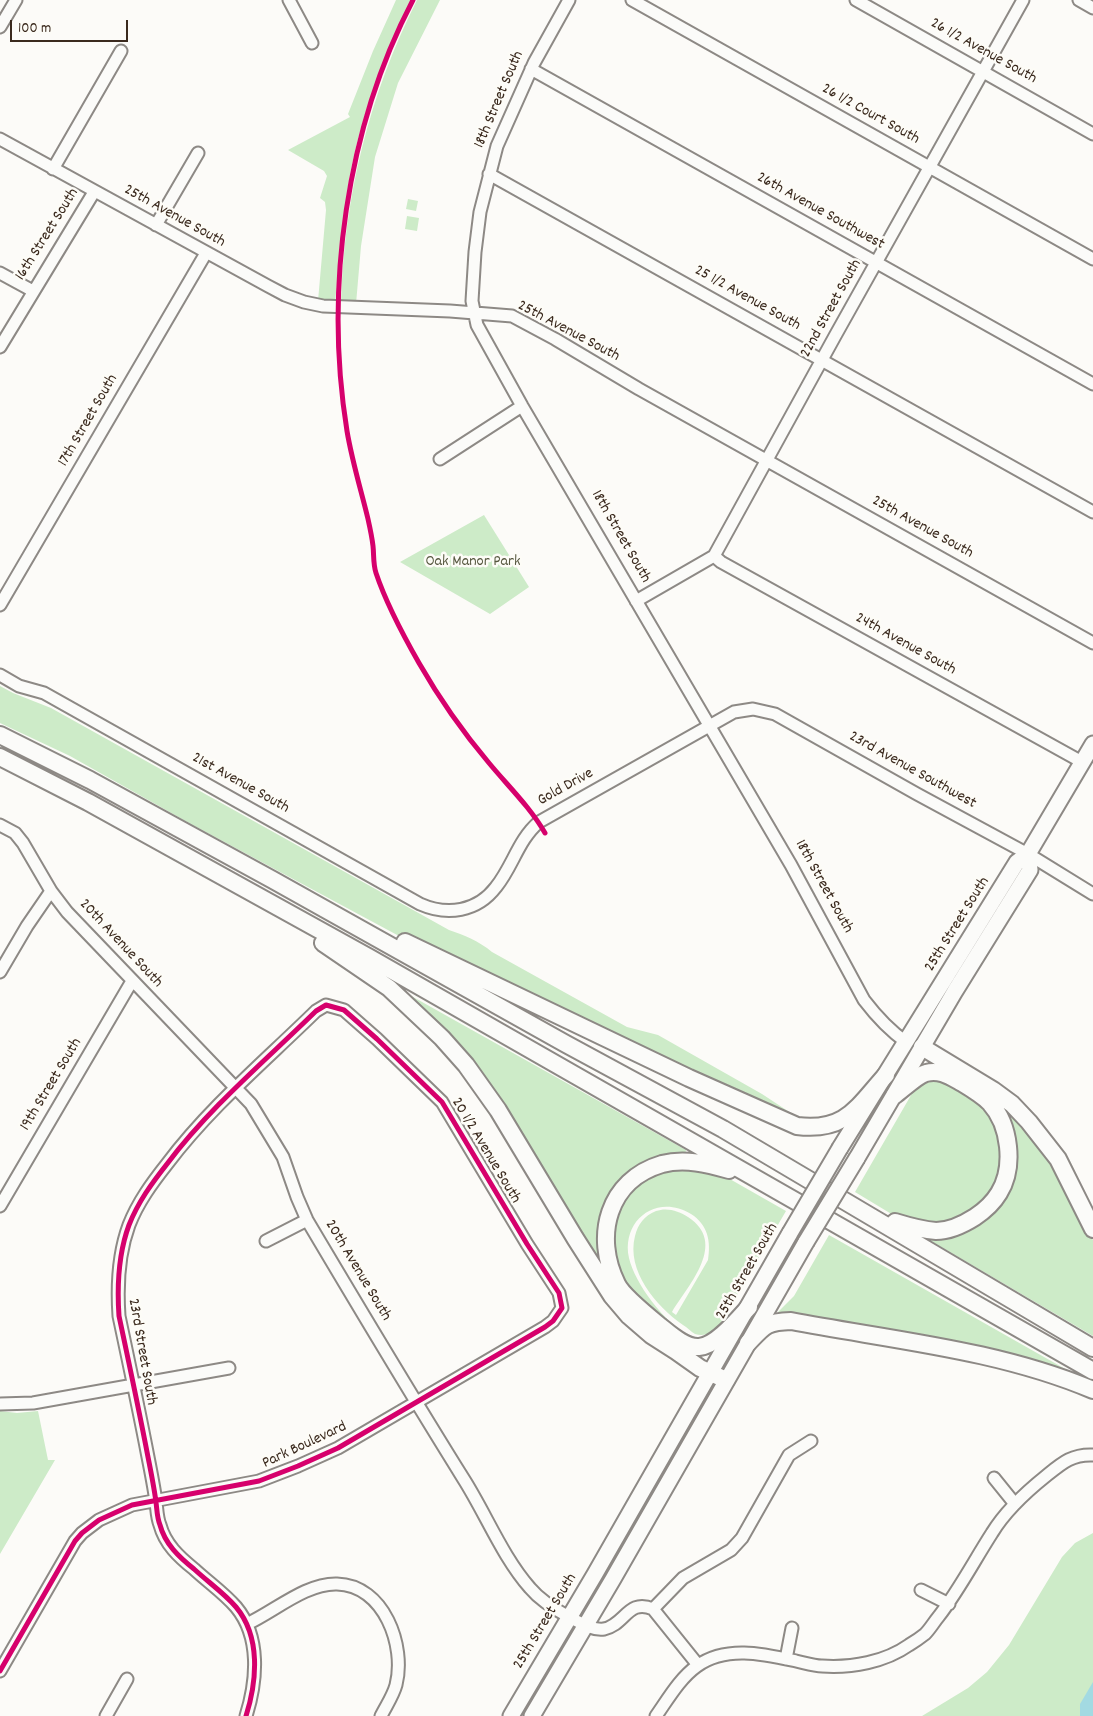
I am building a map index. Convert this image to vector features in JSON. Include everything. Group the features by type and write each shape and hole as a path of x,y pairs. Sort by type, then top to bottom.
{"highway":[{"path":"0,735 90,780 723,1129 1093,1348"},
{"path":"0,757 88,802 370,958 1093,1371"},
{"path":"273,880 689,1078 797,1126 814,1128 833,1125 843,1120 886,1075"},
{"path":"235,883 389,988 442,1038 466,1065 498,1110 612,1296 629,1316 651,1335 710,1373 726,1380"},
{"path":"922,1048 993,1090 1012,1104 1058,1159 1093,1229"},
{"path":"856,1207 913,1228 938,1231 963,1224 984,1211 1000,1193 1007,1172 1009,1152 999,1117 990,1104 976,1091 941,1072 926,1073 895,1095"},
{"path":"749,1174 694,1161 663,1164 638,1175 622,1189 610,1209 605,1234 606,1257 617,1286 649,1317 687,1344 698,1347 707,1345 726,1331 749,1307"},
{"path":"748,1343 765,1325 791,1321 931,1345 1035,1368 1093,1390"}],"main road":[{"name":"25th Street South","path":"510,1716 840,1148 1017,862 1028,854 1093,744"},
{"name":"25th Street South","path":"532,1716 806,1242 1030,870 1028,854"},
{"name":"18th Street South","path":"906,1042 922,1048"}],"street":[{"path":"0,27 16,0"},
{"path":"289,0 312,43"},
{"name":"18th Street South","path":"570,0 531,69 497,146 489,174 480,212 475,252 472,301 477,326 791,865 864,1000 877,1018 889,1030 906,1042"},
{"name":"26 1/2 Court South","path":"632,0 1093,259"},
{"name":"26 1/2 Avenue South","path":"856,0 1093,134"},
{"name":"22nd Street South","path":"714,556 1023,0"},
{"path":"1078,0 1093,8"},
{"path":"53,169 121,51"},
{"name":"26th Avenue Southwest","path":"531,69 1093,384"},
{"name":"25th Avenue South","path":"0,139 285,295 313,304 337,307 475,312 512,316 1093,643"},
{"path":"156,225 198,153"},
{"name":"25 1/2 Avenue South","path":"489,174 1093,512"},
{"name":"16th Street South","path":"0,347 94,192"},
{"name":"17th Street South","path":"0,604 206,253"},
{"path":"0,273 33,291"},
{"path":"440,459 522,406"},
{"path":"636,601 714,556"},
{"name":"24th Avenue South","path":"714,556 721,562 1082,762"},
{"name":"21st Avenue South","path":"0,674 19,686 44,693 420,904 440,911 467,908"},
{"name":"23rd Avenue Southwest","path":"709,725 734,712 753,708 775,714 1028,854 1093,894"},
{"name":"Gold Drive","path":"467,908 484,899 496,886 522,840 538,822 561,811 709,725"},
{"name":"20th Avenue South","path":"0,825 15,833 24,843 51,891 67,912 250,1104 283,1157 307,1220 464,1479 511,1562 531,1589 552,1607 569,1617 586,1625 605,1629 614,1625 636,1606 646,1606 653,1609"},
{"path":"0,972 27,926 51,891"},
{"name":"19th Street South","path":"0,1206 132,980"},
{"name":"23rd Street South","path":"246,1716 255,1678 254,1652 251,1633 247,1624 236,1607 220,1591 177,1555 165,1538 159,1524 134,1385 119,1316 118,1294 121,1263 129,1226 146,1190 183,1143 236,1088 316,1011 326,1005 344,1010 377,1039"},
{"name":"20 1/2 Avenue South","path":"377,1039 442,1102 540,1264"},
{"path":"266,1240 307,1220"},
{"name":"Park Boulevard","path":"0,1671 71,1549 82,1533 99,1520 132,1505 259,1481 338,1448 553,1321 562,1308 561,1300 559,1293 540,1264"},
{"path":"0,1404 33,1403 229,1368"},
{"path":"698,1665 653,1609 683,1578 731,1550 742,1538 789,1455 811,1441"},
{"path":"656,1716 684,1677 698,1665 721,1656 761,1653 821,1666 855,1665 888,1658 925,1634 967,1577 992,1532 1026,1492 1068,1459 1084,1454 1093,1455"},
{"path":"994,1478 1015,1504"},
{"path":"247,1624 312,1588 336,1584 354,1587 370,1595 388,1620 396,1640 397,1651 396,1685 381,1716"},
{"path":"921,1590 948,1604"},
{"path":"786,1659 792,1628"},
{"path":"106,1716 127,1679"}],"green space":[{"path":"396,0 411,0 381,67 358,138 348,186 335,303 318,301 326,210 325,202 320,198 327,176 324,171 288,150 350,117 348,114"},
{"path":"417,0 440,0 398,83 375,157 361,246 356,304 341,303 347,224 362,147 385,73"},
{"path":"408,199 418,201 416,211 406,209"},
{"path":"407,216 419,218 417,231 405,229"},
{"name":"Oak Manor Park","path":"484,515 529,587 490,614 400,562"},
{"path":"0,686 51,708 449,930 477,942 627,1027 658,1035 762,1094 803,1121 798,1124 399,936 189,823 70,756 0,723"},
{"path":"406,993 686,1150 685,1156 614,1195 609,1278 521,1140 402,996"},
{"path":"941,1078 974,1097 995,1120 1005,1159 993,1195 956,1224 903,1221 855,1192 914,1090 924,1081"},
{"path":"1001,1105 1047,1154 1073,1198 1093,1240 1093,1336 931,1241 932,1236 961,1232 979,1224 991,1214 1002,1200"},
{"path":"684,1165 728,1178 786,1211 719,1326 705,1335 692,1332 654,1298 639,1275 633,1249 635,1236 640,1224 648,1215 656,1211 664,1209 677,1211 688,1217 699,1227 705,1239 705,1251 695,1276 672,1312 676,1315 708,1260 709,1246 705,1228 697,1218 678,1208 654,1209 644,1214 636,1222 628,1244 632,1268 644,1291 670,1322 688,1335 703,1340 690,1341 638,1302 614,1265 614,1219 628,1193 647,1177"},
{"path":"829,1235 1074,1374 1073,1378 779,1315 778,1312 794,1296"},
{"path":"0,1411 17,1413 38,1411 48,1460 55,1460 0,1554"},
{"path":"1093,1533 1093,1716 922,1716 968,1688 987,1672 1009,1645 1062,1557 1075,1543"}],"water":[{"path":"1093,1682 1093,1716 1080,1716 1080,1704"}],"cycle path":[{"path":"413,0 390,49 371,101 357,155 346,210 340,266 338,322 340,377 347,431 370,529 375,570 395,619 451,714 479,751 526,805 545,833"},
{"path":"0,1671 75,1541 99,1520 132,1505 259,1481 338,1448 545,1327 553,1321 562,1308 559,1293 527,1244 442,1102 344,1010 326,1005 316,1011 238,1085 201,1123 161,1171 141,1201 129,1225 123,1247 120,1270 119,1316 138,1404 155,1496 156,1502 157,1514 159,1522 162,1532 173,1550 236,1607 250,1632 253,1645 254,1674 253,1688 246,1716"}]}
